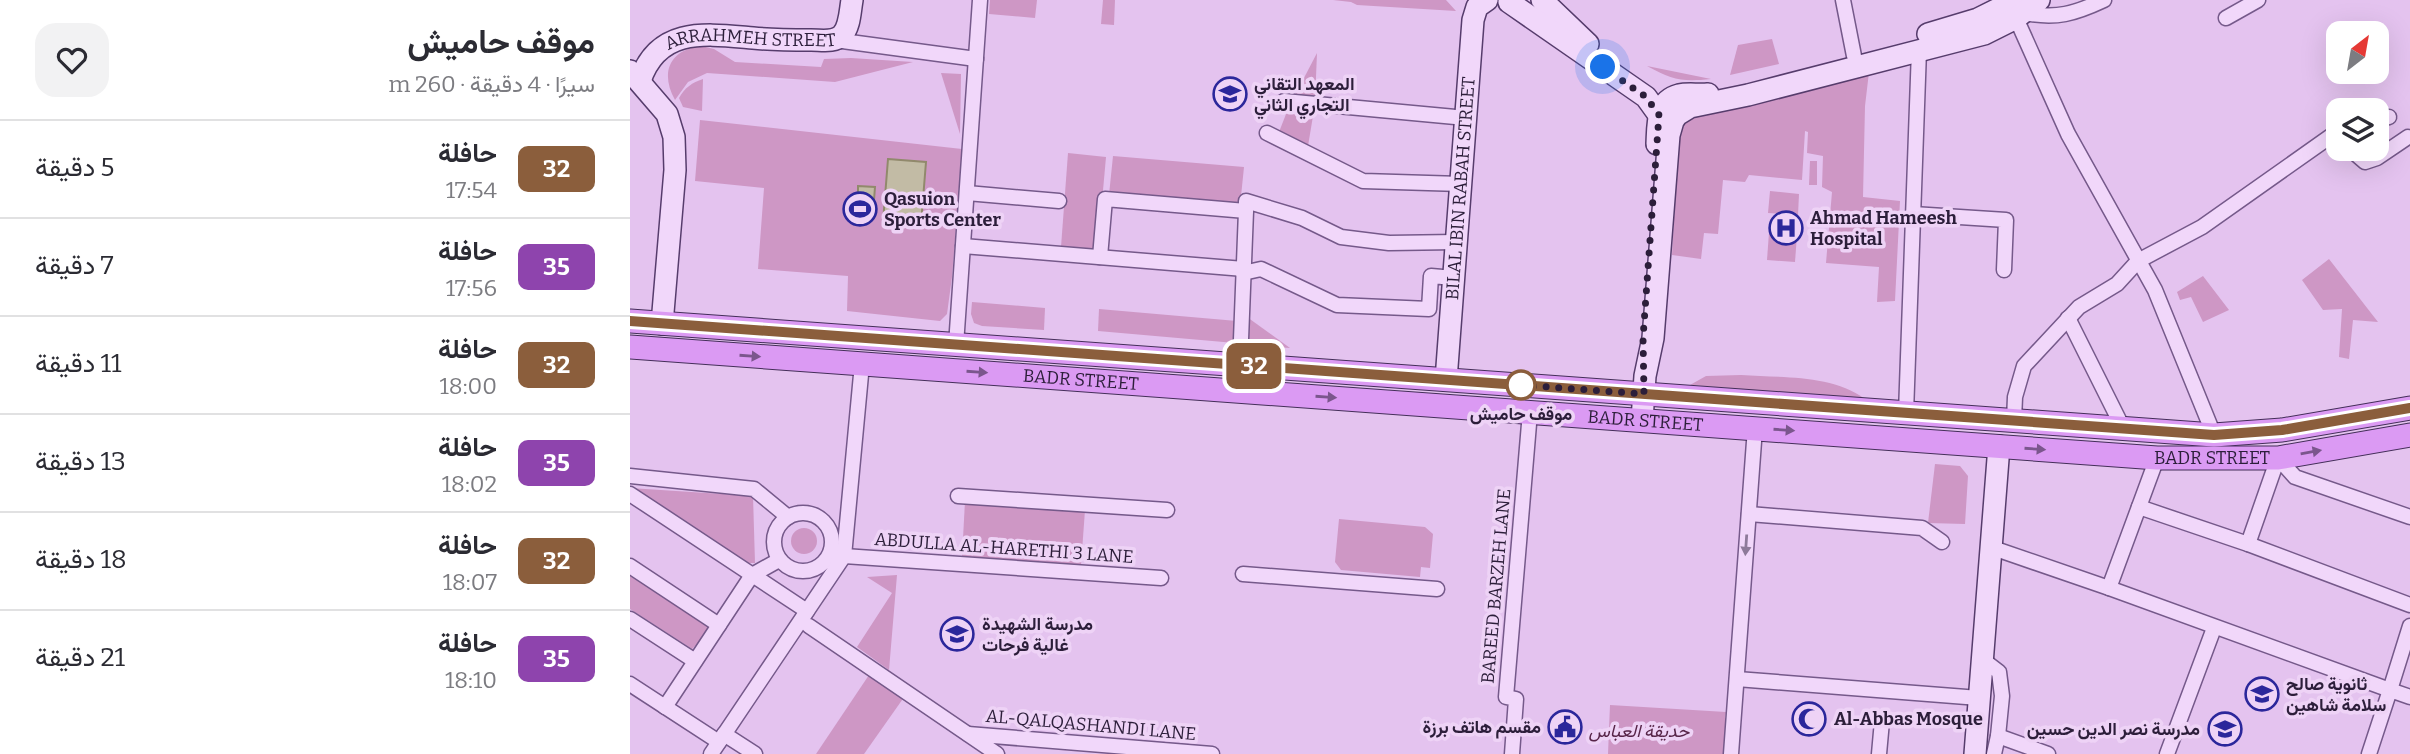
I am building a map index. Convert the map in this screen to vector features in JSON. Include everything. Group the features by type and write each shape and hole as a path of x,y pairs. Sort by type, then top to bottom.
{"main road":[{"name":"ARRAHMEH STREET","path":"635,76 669,43 680,37 705,34 775,40 835,40 844,34 847,27 852,0"},
{"path":"1542,0 1583,41 1642,81 1673,111"},
{"path":"1495,1 1646,97 1673,111 1984,34 2024,8"},
{"name":"BILAL IBIN RABAH STREET","path":"1446,380 1474,16 1495,1"},
{"path":"1673,111 1713,93 2024,8"},
{"path":"635,76 667,114 674,137 675,170 661,348"},
{"path":"1643,420 1673,111"},
{"name":"BADR STREET","path":"630,321 1446,380 1645,385 1906,413 2214,435 2282,430 2410,408"},
{"name":"BADR STREET","path":"630,347 2157,458 2278,458 2410,435"},
{"path":"1975,754 1999,446"}],"street":[{"path":"956,345 980,0"},
{"path":"1843,0 1854,56"},
{"path":"2024,8 2058,17 2081,11 2104,0"},
{"path":"2226,18 2258,0"},
{"path":"2024,8 2068,134 2155,290 2214,435"},
{"path":"835,40 976,59"},
{"path":"1906,413 1919,50"},
{"path":"1284,101 1466,118"},
{"path":"1267,133 1363,181 1461,184"},
{"path":"2389,149 2408,136"},
{"path":"2014,419 2015,397 2024,366 2088,299 2117,284 2138,261 2202,227 2326,141"},
{"path":"967,194 1059,201"},
{"path":"1100,257 1105,199 1245,211"},
{"path":"1240,365 1246,201 1302,218 1341,237 1389,243 1457,242"},
{"path":"1913,214 2006,220 2004,270"},
{"path":"963,246 1243,271 1261,269 1337,305 1393,309 1429,309 1432,276 1454,278"},
{"path":"2068,318 2123,428"},
{"path":"718,743 808,619 838,553 862,363"},
{"name":"BAREED BARZEH LANE","path":"1512,754 1516,699 1506,697 1530,412"},
{"path":"1731,754 1755,428"},
{"path":"2109,588 2157,458"},
{"path":"2248,544 2278,458 2295,477 2410,517"},
{"path":"630,477 754,489 788,517"},
{"path":"630,494 752,575 808,619 996,754"},
{"path":"957,496 1167,510"},
{"path":"2139,507 2248,544 2410,605"},
{"path":"807,513 817,516 830,531 838,553 821,566 804,572 786,566 779,560 773,541 775,531 788,517 807,513"},
{"path":"1749,514 1922,528 1942,542"},
{"path":"1990,547 2410,697"},
{"name":"ABDULLA AL-HARETHI 3 LANE","path":"838,553 1161,578"},
{"path":"665,707 752,575 779,560"},
{"path":"630,566 719,625"},
{"path":"1243,574 1437,589"},
{"path":"630,619 695,661"},
{"path":"2369,754 2410,626"},
{"path":"2167,754 2214,628"},
{"path":"1982,659 1999,672 2002,696 1994,754"},
{"path":"1737,679 1979,698"},
{"path":"630,684 718,743 755,754"},
{"path":"1880,754 1882,721"},
{"name":"AL-QALQASHANDI LANE","path":"968,734 1212,754"},
{"path":"1998,736 2048,754"}],"green space":[{"path":"990,0 1037,0 1035,18 989,14"},
{"path":"1103,0 1115,0 1114,25 1101,24"},
{"path":"1333,0 1446,0 1456,11 1357,5"},
{"path":"1772,39 1779,64 1730,75 1738,45"},
{"path":"701,46 714,49 735,62 821,67 824,59 913,62 835,82 707,73 688,82 675,100 668,81 670,64 681,52"},
{"path":"1317,53 1315,101 1293,99"},
{"path":"1647,66 1711,79 1677,79"},
{"path":"1869,72 1865,106 1863,197 1900,201 1895,301 1877,302 1879,267 1826,263 1832,192 1822,187 1823,156 1807,153 1808,132 1805,131 1802,180 1749,175 1745,182 1723,180 1718,234 1704,233 1701,259 1672,255 1679,125 1686,114"},
{"path":"941,73 961,74 960,134"},
{"path":"703,79 702,111 683,107 679,98 681,94 689,86"},
{"path":"1288,109 1314,110 1308,146 1279,132"},
{"name":"Qasuion Sports Center","path":"700,120 962,149 947,314 940,321 847,311 848,276 758,269 764,188 695,181"},
{"path":"1068,153 1106,157 1098,246 1095,251 1061,247"},
{"path":"1113,156 1244,167 1240,206 1109,195"},
{"path":"1810,161 1817,161 1817,185 1809,185"},
{"path":"1770,191 1799,194 1798,215 1768,213"},
{"path":"1770,219 1798,221 1795,262 1767,260"},
{"path":"2329,259 2378,322 2353,320 2349,359 2339,357 2342,309 2323,310 2302,280"},
{"path":"2203,276 2229,310 2203,322 2191,297 2180,300 2177,292"},
{"path":"972,302 1045,308 1044,330 982,326 974,323 971,314"},
{"path":"1099,309 1237,321 1235,343 1098,331"},
{"path":"1247,317 1290,348 1245,345"},
{"path":"1741,375 1821,381 1852,391 1865,399 1690,385 1706,376"},
{"path":"1935,464 1960,466 1968,476 1965,524 1928,523"},
{"path":"630,488 753,496 755,563 744,563"},
{"path":"965,501 1085,510 1081,565 962,557"},
{"path":"1339,519 1425,527 1433,534 1430,568 1421,567 1420,577 1341,570 1335,562"},
{"path":"804,528 813,532 817,541 813,550 804,554 795,550 791,541 795,532"},
{"path":"630,574 709,625 707,635 692,649 630,609"},
{"path":"897,575 889,670 857,647 892,593 867,577"},
{"path":"873,669 907,693 864,754 816,754"},
{"name":"حديقة العباس","path":"1610,705 1726,712 1725,718 1729,719 1727,754 1608,754"}],"shaded area":[{"path":"888,159 926,162 921,224 883,222"},
{"path":"858,186 875,187 874,200 858,199"}],"bus line":[{"name":"32","path":"630,321 2214,435 2282,430 2410,408"}],"place":[{"name":"المعهد التقاني التجاري الثاني","path":"1230,94"},
{"name":"Qasuion Sports Center","path":"860,209"},
{"name":"Ahmad Hameesh Hospital","path":"1786,228"},
{"name":"موقف حاميش","path":"1521,385"},
{"name":"مدرسة الشهيدة غالية فرحات","path":"957,634"},
{"name":"ثانوية صالح سلامة شاهين","path":"2262,694"},
{"name":"Al-Abbas Mosque","path":"1809,719"},
{"name":"مقسم هاتف برزة","path":"1565,727"},
{"name":"مدرسة نصر الدين حسين","path":"2225,729"}],"route":[{"path":"1521,385 1644,394 1643,338 1659,115 1646,97 1603,67"}]}
